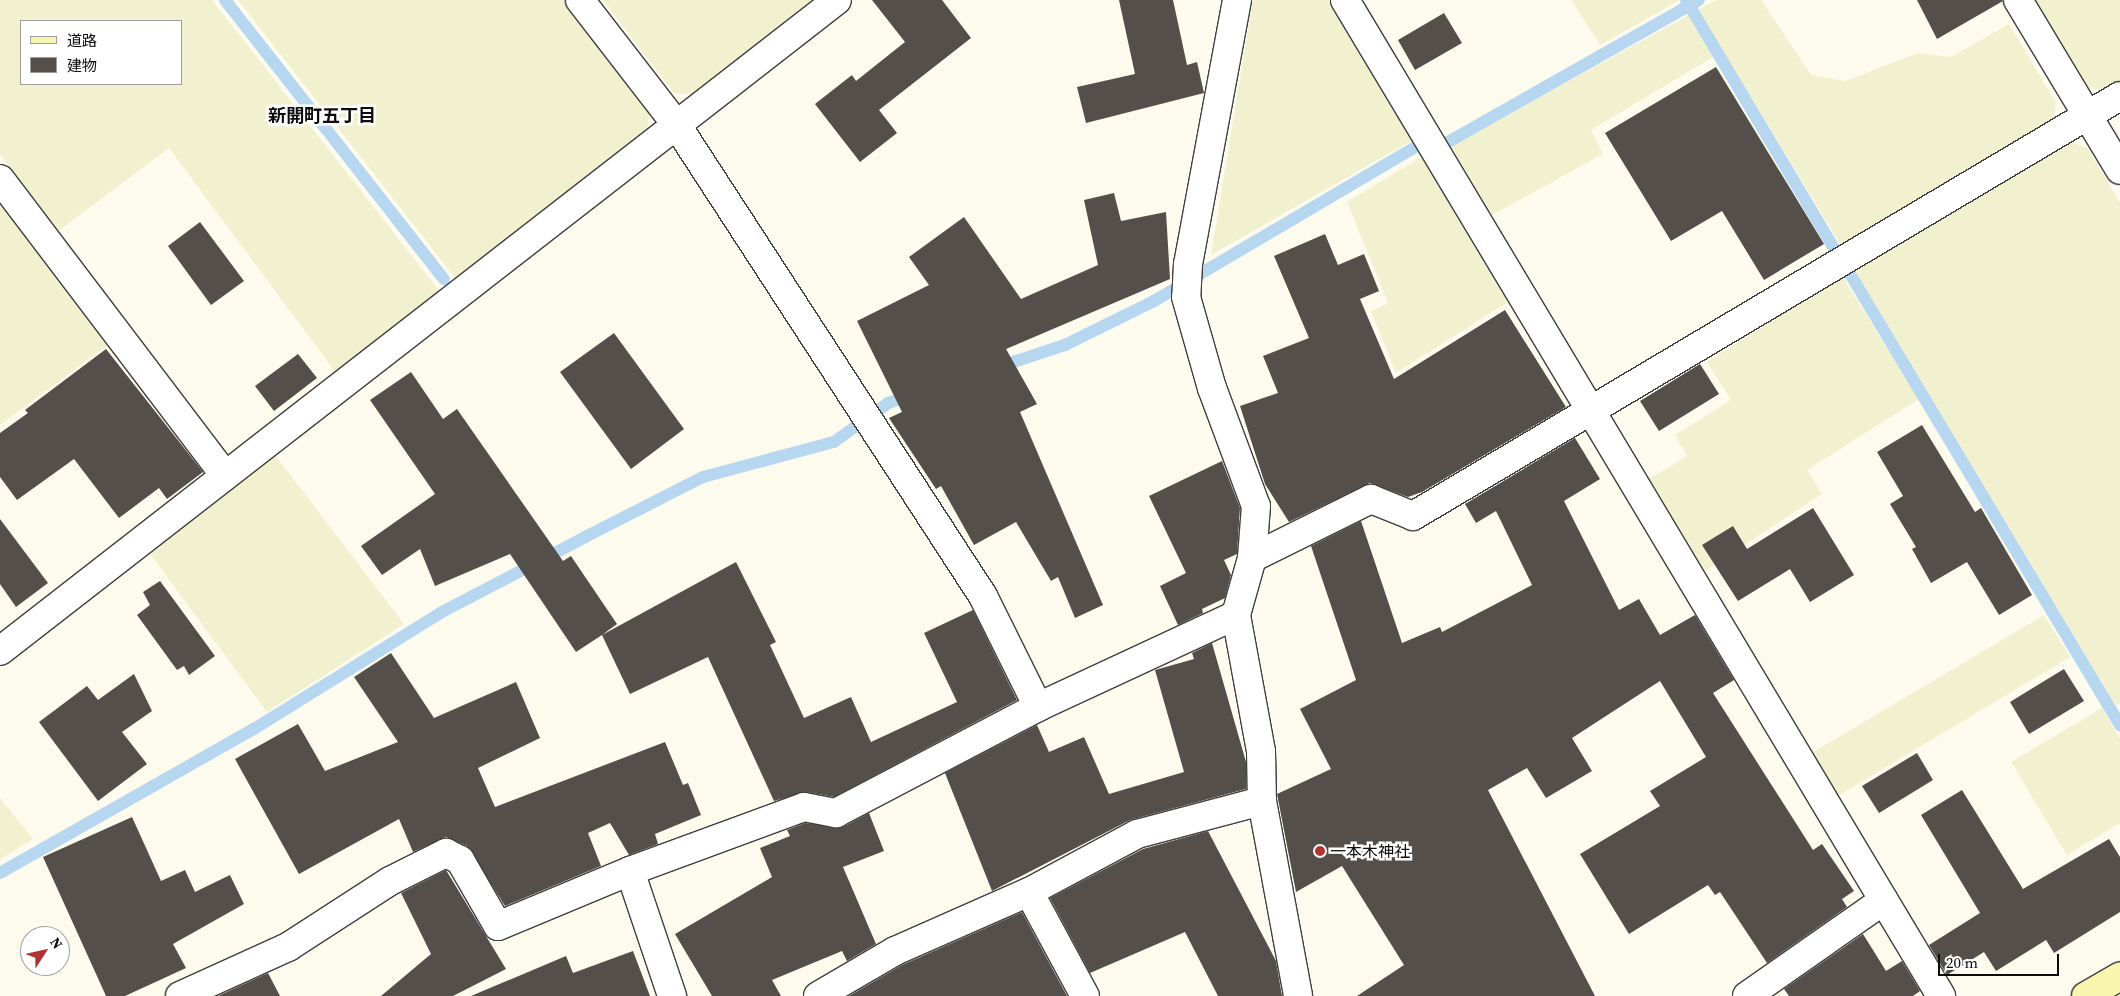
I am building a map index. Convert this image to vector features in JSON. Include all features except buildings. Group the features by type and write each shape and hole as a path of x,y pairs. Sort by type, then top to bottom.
{"street":[{"path":"580,0 676,124 862,413 983,596 1038,707"},
{"path":"0,651 837,0"},
{"path":"1237,0 1188,264 1186,297 1212,388 1256,506 1252,558 1236,615 1261,751 1262,801 1298,996"},
{"path":"1346,0 1941,996"},
{"path":"2018,0 2120,170"},
{"path":"1252,558 1370,498 1413,516 1592,412 2120,96"},
{"path":"0,179 226,474"},
{"path":"180,996 288,946 390,881 446,853 460,860 498,926 630,871 804,807 836,813 1038,707 1236,615"},
{"path":"818,996 895,950 1030,892 1137,834 1262,801"},
{"path":"630,871 672,996"},
{"path":"1030,892 1085,996"},
{"path":"1747,996 1884,900"},
{"path":"2086,996 2120,976"}],"green space":[{"path":"0,0 212,0 440,292 336,373 169,148 58,231 0,154"},
{"path":"238,0 563,0 650,112 647,130 456,279"},
{"path":"603,0 815,0 695,95 674,93"},
{"path":"1253,0 1334,0 1416,138 1211,255"},
{"path":"1571,0 1680,0 1600,45"},
{"path":"1716,0 1761,0 1811,75 1845,81 1918,53 1951,57 2009,24 2056,103 2053,121 1842,247 1698,10"},
{"path":"2033,0 2120,0 2120,86 2111,91 2083,87"},
{"path":"1689,15 1715,56 1591,130 1603,154 1492,215 1451,146"},
{"path":"2066,141 2088,148 2120,203 2120,703 2116,706 1854,270"},
{"path":"1425,155 1508,302 1396,373 1371,311 1388,303 1347,202"},
{"path":"0,198 113,341 0,425"},
{"path":"1842,276 1919,399 1807,470 1822,494 1705,571 1649,479 1687,456 1675,435 1731,400 1707,362"},
{"path":"276,456 404,624 267,712 150,554"},
{"path":"2044,615 2070,657 1836,797 1810,754"},
{"path":"2102,708 2120,739 2120,823 2067,855 2011,762"},
{"path":"0,798 33,839 0,859"}],"waterway":[{"path":"225,0 444,279"},
{"path":"1686,0 1836,252"},
{"path":"998,367 1065,345 1154,301 1419,145 1448,142 1699,0"},
{"path":"1850,274 2120,725"},
{"path":"0,873 254,729 440,613 587,536 703,477 834,442 888,403 913,395"}],"place":[{"name":"一本木神社","path":"1320,851"}],"district":[{"name":"新開町五丁目","path":"322,116"}]}
